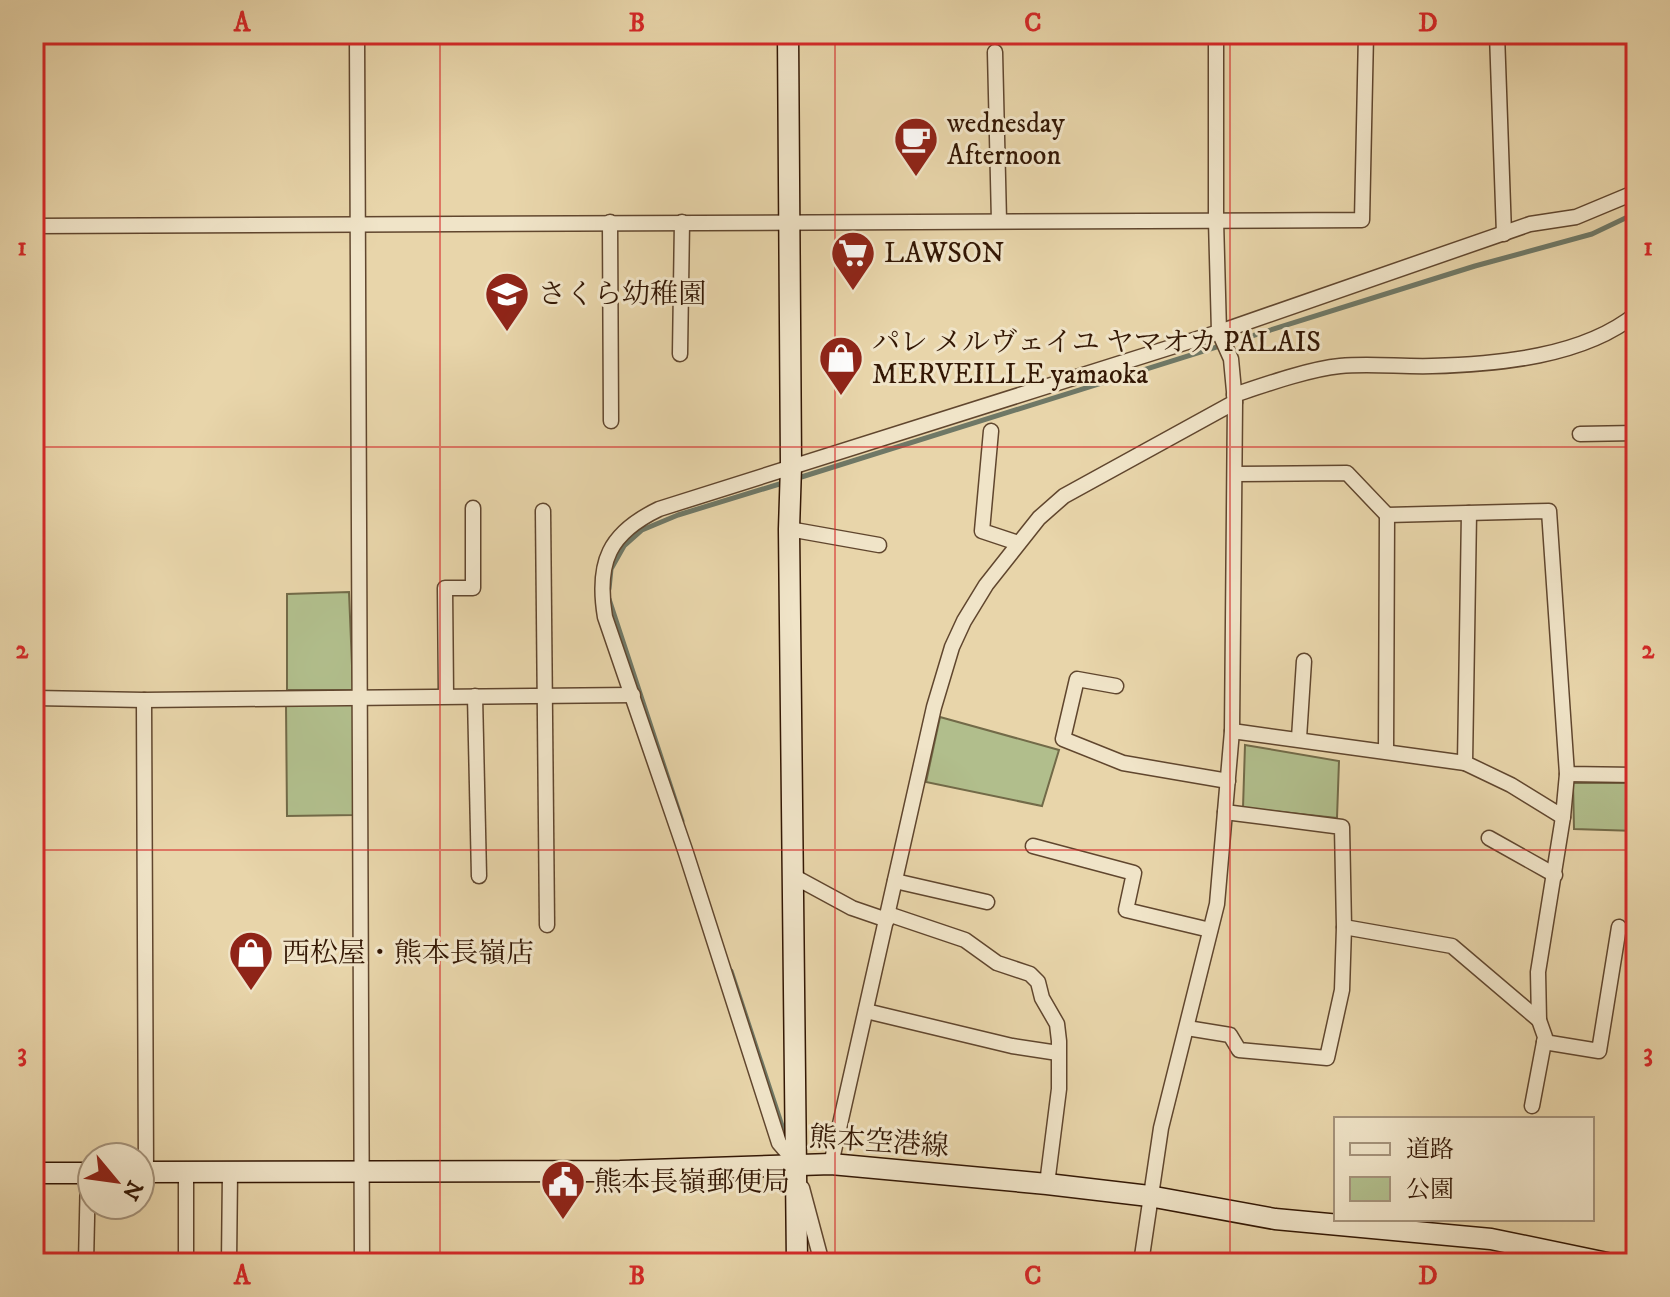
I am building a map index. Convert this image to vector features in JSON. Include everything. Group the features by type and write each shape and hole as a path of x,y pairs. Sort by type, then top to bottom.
{"main road":[{"path":"788,34 789,529 797,1263"},
{"name":"熊本空港線","path":"156,1172 620,1171 831,1164 1047,1184 1149,1196 1275,1219 1491,1239 1532,1255 1607,1263"},
{"path":"34,1173 76,1173"}],"street":[{"path":"357,34 362,1263"},
{"path":"1141,1263 1161,1128 1217,904 1232,731 1236,474 1231,359 1219,332 1216,34"},
{"path":"34,226 1362,220 1366,34"},
{"path":"1497,34 1504,234"},
{"path":"995,52 999,221"},
{"path":"822,1263 797,1164 779,1143 605,617 601,592 603,568 611,548 623,531 659,509 1219,332 1530,224 1576,217 1636,192"},
{"path":"610,222 611,421"},
{"path":"680,354 682,222"},
{"path":"831,1164 934,707 952,647 964,621 1039,518 1064,496 1234,399 1339,366 1491,363 1567,348 1612,331 1636,314"},
{"path":"991,431 982,531 1018,543"},
{"path":"1580,434 1636,433"},
{"path":"1236,474 1347,473 1387,515 1386,751"},
{"path":"446,696 445,588 473,588 473,508"},
{"path":"543,511 547,925"},
{"path":"1387,515 1549,511 1567,774 1555,875 1538,972 1539,1020 1545,1037 1532,1106"},
{"path":"1465,763 1469,513"},
{"path":"789,529 879,545"},
{"path":"1636,562 1636,578"},
{"path":"1299,738 1304,661"},
{"path":"1116,686 1077,679 1063,739 1123,763 1228,781"},
{"path":"35,698 144,700 633,695"},
{"path":"475,696 479,876"},
{"path":"143,1141 144,700"},
{"path":"1232,731 1465,763 1511,785 1563,817"},
{"path":"1567,774 1636,775"},
{"path":"1187,1028 1230,1035 1239,1050 1327,1058 1342,990 1342,827 1225,812"},
{"path":"1489,838 1555,875"},
{"path":"1033,846 1134,873 1126,910 1210,930"},
{"path":"793,876 852,908 965,940 997,963 1030,974 1038,982 1042,998 1057,1024 1059,1089 1047,1184"},
{"path":"895,881 987,902"},
{"path":"1344,927 1452,946 1539,1020"},
{"path":"1544,1042 1599,1051 1619,927"},
{"path":"866,1011 1012,1046 1058,1053"},
{"path":"186,1172 186,1263"},
{"path":"229,1263 230,1172"},
{"path":"86,1263 88,1221"}],"green space":[{"path":"349,592 353,690 287,690 287,594"},
{"path":"354,704 355,815 287,816 286,705"},
{"path":"940,717 1059,750 1042,806 926,782"},
{"path":"1245,745 1339,761 1337,818 1243,808"},
{"path":"1573,783 1636,783 1636,831 1574,829"}],"waterway":[{"path":"795,479 1475,266 1592,234 1636,213"},
{"path":"609,589 611,569 624,546 642,530 678,515 786,482"},
{"path":"609,599 682,821"},
{"path":"731,971 788,1144"}],"place":[{"name":"wednesday Afternoon","path":"916,178"},
{"name":"LAWSON","path":"853,292"},
{"name":"さくら幼稚園","path":"507,333"},
{"name":"パレ メルヴェイユ ヤマオカ PALAIS MERVEILLE yamaoka","path":"841,397"},
{"name":"西松屋・熊本長嶺店","path":"251,992"},
{"name":"熊本長嶺郵便局","path":"563,1221"}]}
